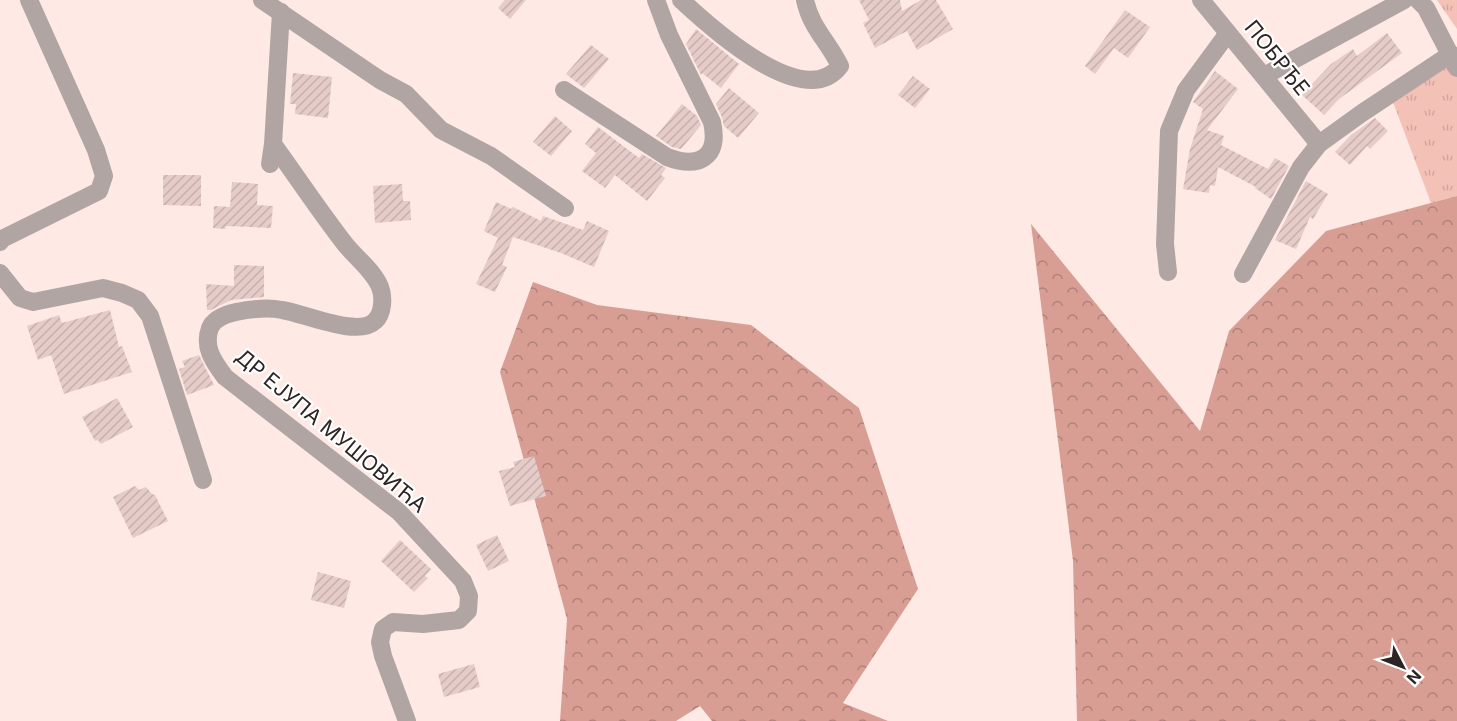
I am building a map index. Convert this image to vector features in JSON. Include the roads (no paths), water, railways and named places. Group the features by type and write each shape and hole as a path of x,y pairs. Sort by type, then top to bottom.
{"street":[{"path":"0,242 99,191 104,176 96,150 29,0"},
{"path":"262,0 380,80 406,94 441,130 490,156 565,208"},
{"path":"564,90 667,157 683,163 707,156 714,146 715,134 712,122 669,34 656,0"},
{"path":"681,0 743,52 771,69 798,78 819,80 833,75 840,66 835,54 809,17 806,0"},
{"name":"ПОБРЂЕ","path":"1201,0 1319,144"},
{"path":"1264,76 1404,0"},
{"path":"1243,274 1301,167 1319,144 1454,61 1426,8 1419,0"},
{"path":"270,164 281,12"},
{"path":"1167,272 1165,244 1169,131 1186,90 1228,33"},
{"name":"ДР ЕЈУПА МУШОВИЋА","path":"273,144 346,245 370,272 380,288 383,306 375,321 363,327 344,326 281,310 254,309 236,312 227,314 212,323 206,339 211,358 225,377 399,512 463,581 469,596 468,611 459,620 423,624 393,622 383,629 380,642 382,656 407,721"},
{"path":"0,273 20,298 33,302 103,288 138,300 150,316 204,480"}]}
